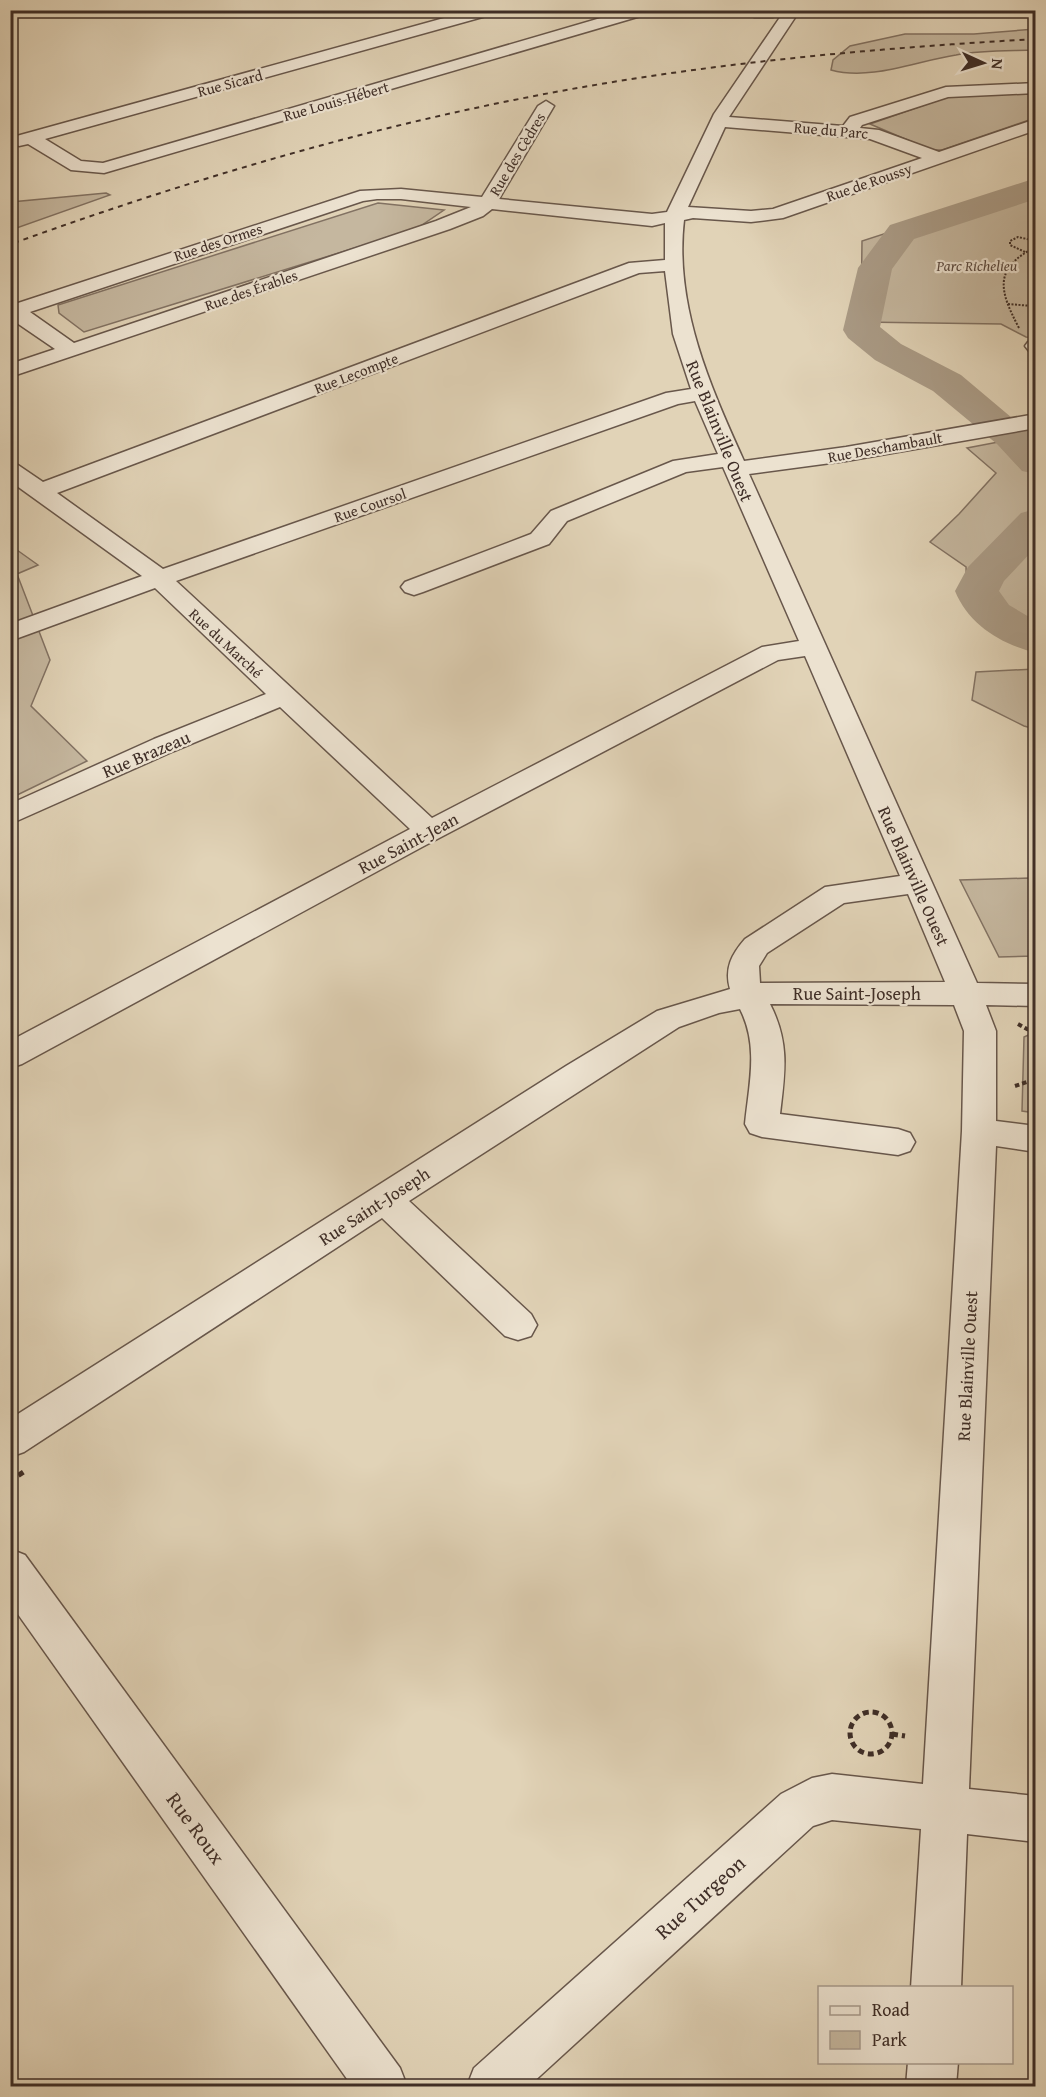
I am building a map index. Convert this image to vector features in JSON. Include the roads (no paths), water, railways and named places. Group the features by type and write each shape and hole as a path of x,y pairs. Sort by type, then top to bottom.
{"street":[{"name":"Rue Sicard","path":"10,144 492,10"},
{"name":"Rue Louis-Hébert","path":"30,138 77,166 104,168 646,10"},
{"name":"Rue Blainville Ouest","path":"793,10 719,121 676,215 674,265 679,322 703,393 812,647 966,993 980,1030 979,1131 936,1986"},
{"path":"449,22 474,32"},
{"path":"492,39 515,49"},
{"path":"851,131 852,125 856,122 946,92 1035,88"},
{"name":"Rue des Cèdres","path":"488,202 546,106"},
{"name":"Rue du Parc","path":"719,121 877,135 939,158"},
{"name":"Rue de Roussy","path":"676,215 698,212 754,217 776,214 1035,124"},
{"name":"Rue des Ormes","path":"71,350 21,317 19,311 22,308 360,196 394,194 488,202 530,202 676,215"},
{"name":"Rue des Érables","path":"10,371 450,222 481,210 488,202"},
{"name":"Rue Lecompte","path":"41,491 636,267 674,265"},
{"name":"Rue Coursol","path":"10,633 674,398 703,393"},
{"name":"Rue Deschambault","path":"414,587 540,539 559,516 681,465 806,460 1035,421"},
{"name":"Rue du Marché","path":"10,470 158,579 409,814 430,831"},
{"name":"Rue Saint-Jean","path":"10,1056 430,831 771,653 812,647"},
{"name":"Rue Brazeau","path":"10,815 146,753 283,696"},
{"path":"898,1142 762,1124 768,1050 764,1026 748,996 743,964 749,952 756,946 836,894 917,883"},
{"name":"Rue Saint-Joseph","path":"10,1440 650,1028 692,1010 748,996 771,993 1035,995"},
{"path":"979,1131 1035,1139"},
{"path":"384,1199 519,1325"},
{"name":"Rue Roux","path":"10,1568 382,2086"},
{"name":"Rue Turgeon","path":"492,2086 804,1805 821,1798 832,1797 1035,1820"},
{"path":"931,2086 933,2064"}],"waterway":[{"path":"1036,188 902,232 875,268 861,330 888,352 947,383 1011,436 1036,462"},
{"path":"1036,522 984,576 977,591 986,608 993,614 1036,639"}],"railway":[{"path":"14,243 261,162 387,128 514,100 644,77 774,60 1036,39"},
{"path":"10,244 18,241"}],"park label":[{"name":"Parc Richelieu","path":"977,265"}]}
